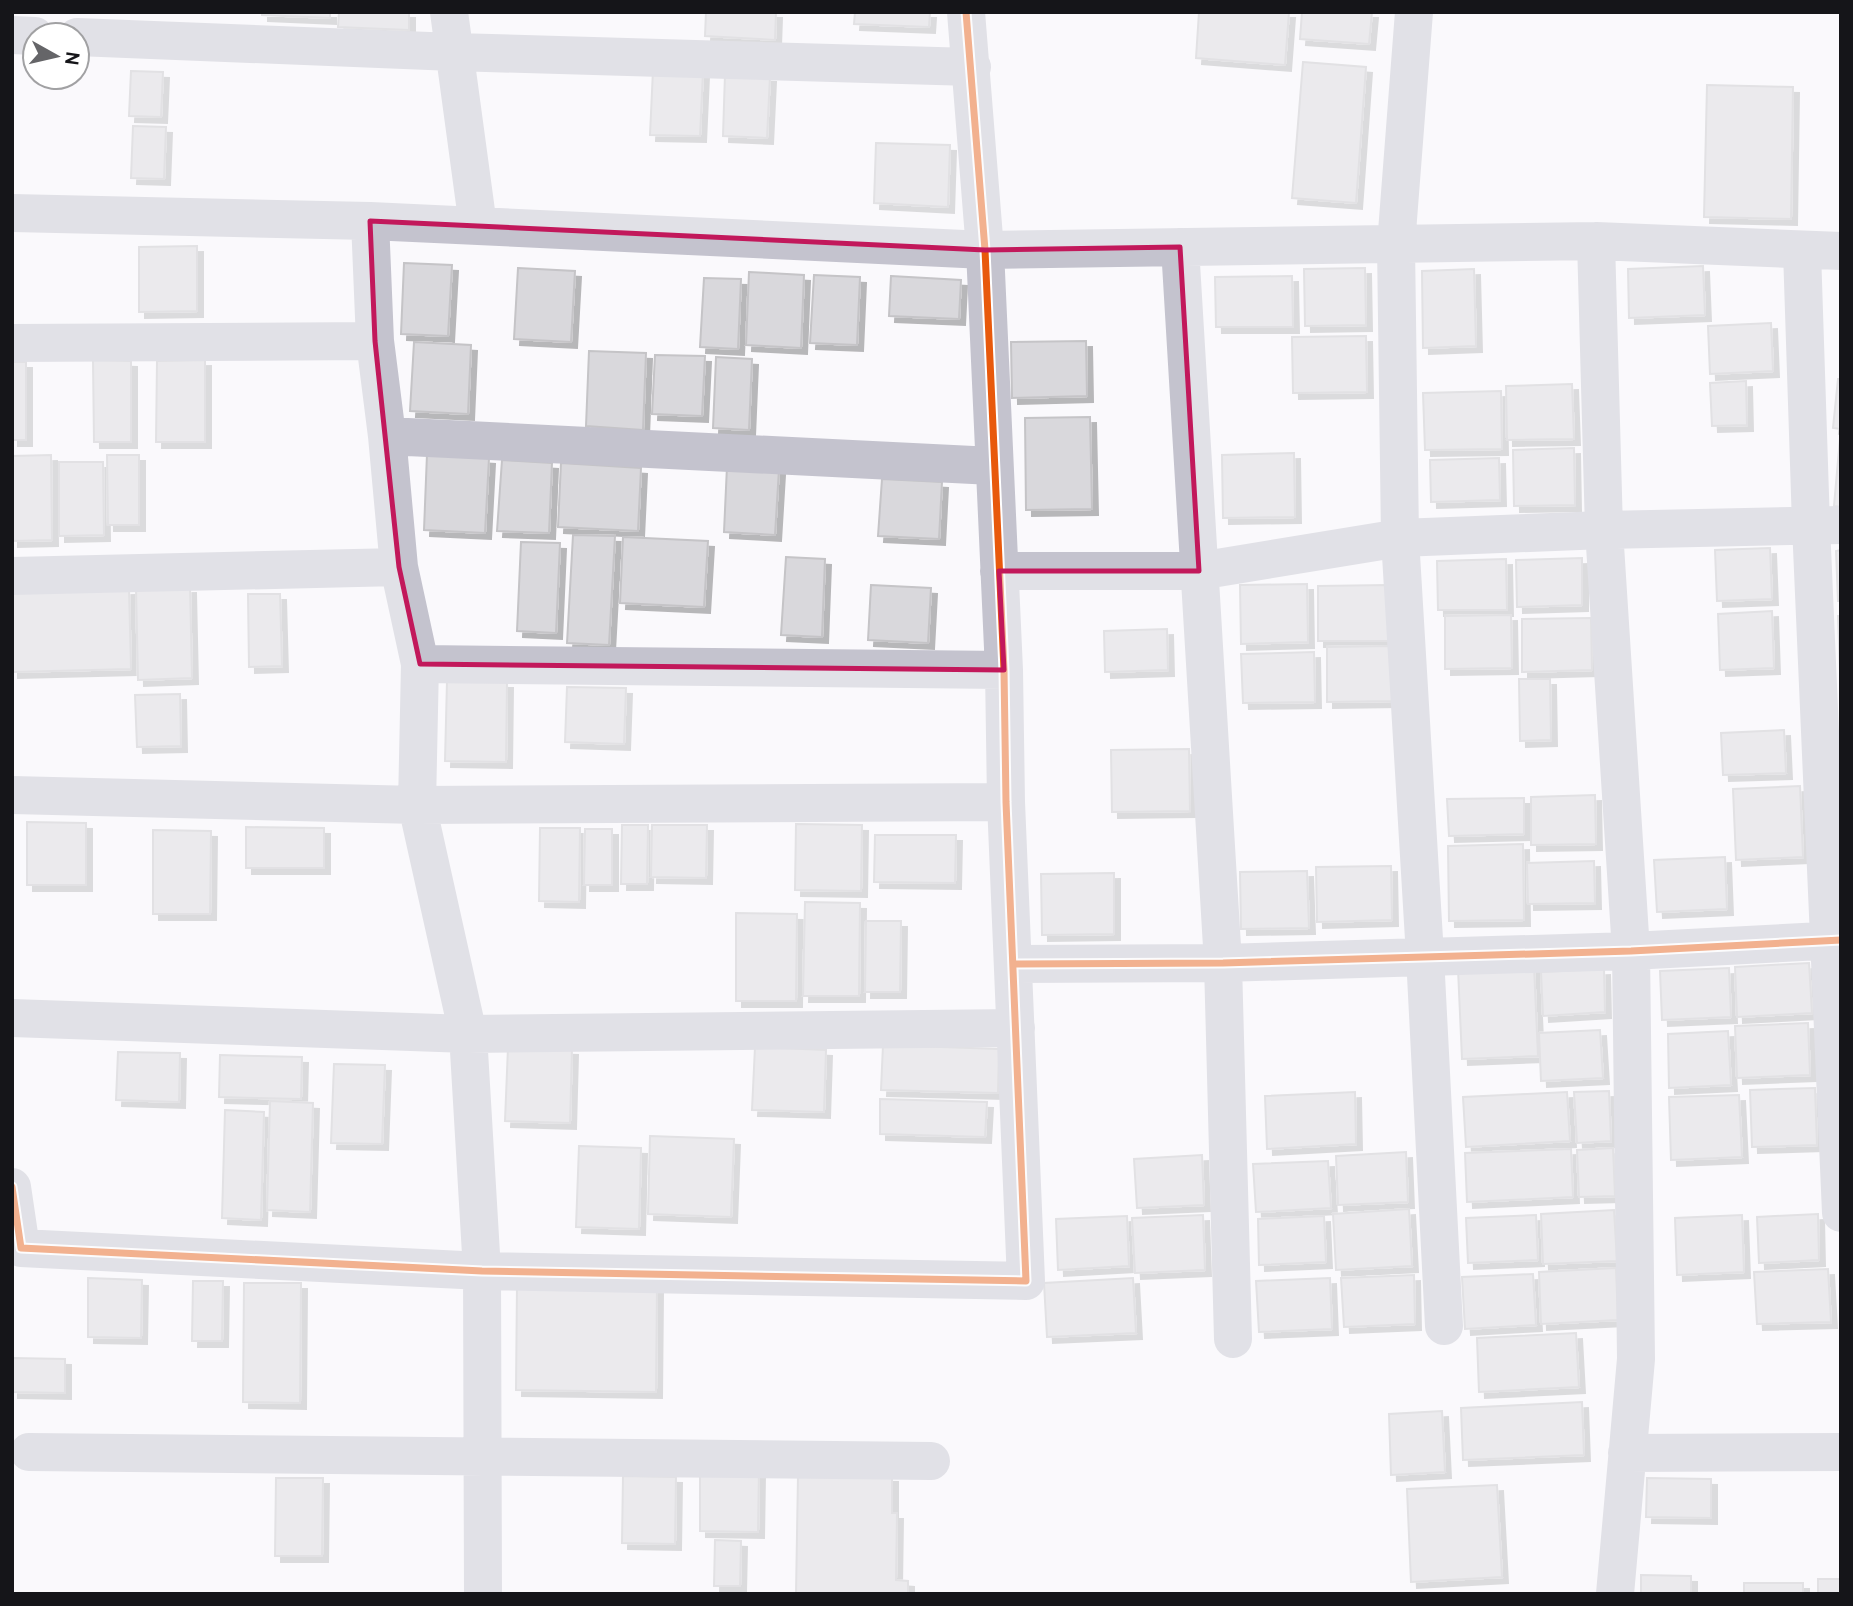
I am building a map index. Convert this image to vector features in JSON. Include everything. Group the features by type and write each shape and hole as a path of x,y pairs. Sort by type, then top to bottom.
{"street":[{"path":"449,12 478,226"},
{"path":"12,1187 21,1248 482,1271 1026,1281 1006,802 1004,670 985,250 966,12"},
{"path":"1414,12 1396,245 1400,538 1444,1326"},
{"path":"91,38 454,52 972,67"},
{"path":"12,213 370,221 985,250 1596,241 1841,251"},
{"path":"370,221 375,341 399,567 420,664 416,806 468,1034 482,1271 483,1594"},
{"path":"1596,241 1604,530 1631,951 1636,1359 1615,1594"},
{"path":"1180,247 1223,963 1233,1339"},
{"path":"1802,251 1826,525 1841,1213"},
{"path":"12,343 375,341"},
{"path":"387,436 993,466"},
{"path":"999,571 1199,571 1400,538 1826,525"},
{"path":"12,576 399,567"},
{"path":"420,664 1004,670"},
{"path":"12,795 416,806 1006,802"},
{"path":"1013,964 1223,963 1631,951 1835,941"},
{"path":"12,1018 468,1034 1016,1028"},
{"path":"29,1452 932,1461"},
{"path":"1627,1453 1841,1452"}],"highlighted area":[{"path":"370,221 985,250 1180,247 1199,571 999,571 1004,670 420,664 399,567 375,341"}],"building":[{"path":"262,12 330,12 330,18 262,15"},
{"path":"339,12 409,12 409,30 338,27"},
{"path":"706,12 776,12 775,40 705,36"},
{"path":"855,12 930,12 929,27 854,24"},
{"path":"1199,12 1289,12 1285,65 1196,58"},
{"path":"1302,12 1372,12 1369,44 1300,39"},
{"path":"1303,62 1366,67 1356,203 1292,198"},
{"path":"653,70 703,71 700,136 650,135"},
{"path":"131,71 163,72 161,117 129,116"},
{"path":"725,74 770,76 767,138 723,136"},
{"path":"1707,85 1793,87 1791,219 1704,217"},
{"path":"133,126 166,127 164,179 131,178"},
{"path":"876,143 950,145 948,207 874,203"},
{"path":"197,246 197,311 139,312 139,247"},
{"path":"404,263 452,265 448,336 401,334"},
{"path":"1703,266 1705,315 1629,318 1628,269"},
{"path":"518,268 575,271 571,342 514,339"},
{"path":"1365,268 1366,325 1305,326 1304,269"},
{"path":"1474,269 1476,346 1423,348 1422,271"},
{"path":"749,272 804,275 801,348 746,345"},
{"path":"814,275 860,277 857,345 810,343"},
{"path":"891,276 961,280 959,319 889,316"},
{"path":"1292,276 1293,327 1216,327 1215,277"},
{"path":"704,278 741,279 738,349 700,347"},
{"path":"1771,323 1773,371 1710,374 1708,326"},
{"path":"1366,336 1367,392 1293,393 1292,337"},
{"path":"1086,341 1087,396 1012,398 1011,342"},
{"path":"414,342 471,345 468,414 410,411"},
{"path":"589,351 646,353 643,430 586,426"},
{"path":"655,355 705,356 702,416 652,414"},
{"path":"716,357 752,359 749,430 713,428"},
{"path":"93,360 131,361 131,442 94,442"},
{"path":"205,360 205,442 156,442 157,361"},
{"path":"12,362 26,362 26,440 12,440"},
{"path":"1838,379 1841,379 1841,429 1833,428"},
{"path":"1746,381 1747,425 1712,426 1710,383"},
{"path":"1572,384 1574,439 1507,440 1506,386"},
{"path":"1501,391 1502,449 1425,450 1423,393"},
{"path":"1090,417 1092,509 1026,510 1025,418"},
{"path":"1841,438 1841,507 1834,506"},
{"path":"1574,448 1575,505 1514,506 1513,450"},
{"path":"1294,453 1295,517 1223,518 1222,455"},
{"path":"427,454 489,458 485,533 424,530"},
{"path":"51,455 52,540 12,541 12,456"},
{"path":"107,455 139,455 139,525 108,525"},
{"path":"1499,458 1500,500 1431,502 1430,460"},
{"path":"502,460 552,463 549,533 497,531"},
{"path":"59,462 103,462 104,535 59,536"},
{"path":"561,463 641,468 638,531 558,527"},
{"path":"727,466 779,469 775,535 724,532"},
{"path":"882,479 942,482 939,539 878,536"},
{"path":"573,535 615,536 609,645 567,643"},
{"path":"623,537 708,541 704,607 620,603"},
{"path":"521,542 560,543 556,633 517,631"},
{"path":"1770,548 1772,599 1717,601 1715,550"},
{"path":"1841,550 1841,601 1838,601 1836,551"},
{"path":"786,557 825,559 822,637 781,635"},
{"path":"1582,558 1582,605 1517,607 1516,560"},
{"path":"1506,559 1507,610 1438,610 1437,561"},
{"path":"1307,584 1308,642 1241,644 1240,585"},
{"path":"871,585 931,588 928,643 868,640"},
{"path":"1388,585 1389,641 1318,641 1318,586"},
{"path":"190,587 192,678 138,680 136,588"},
{"path":"129,589 131,669 12,672 12,592"},
{"path":"248,594 280,594 282,666 249,667"},
{"path":"1772,611 1774,668 1720,670 1718,614"},
{"path":"1511,615 1512,668 1445,669 1445,616"},
{"path":"1838,616 1841,616 1841,671 1840,671"},
{"path":"1591,618 1592,670 1522,672 1522,619"},
{"path":"1167,629 1168,670 1105,672 1104,631"},
{"path":"1392,646 1393,701 1327,702 1327,647"},
{"path":"1314,652 1315,702 1243,703 1241,654"},
{"path":"1519,679 1550,679 1551,740 1520,741"},
{"path":"447,681 507,682 506,762 445,761"},
{"path":"567,687 626,688 624,744 565,742"},
{"path":"180,694 181,746 137,747 135,695"},
{"path":"1784,730 1786,773 1723,775 1721,733"},
{"path":"1189,749 1190,811 1112,812 1111,750"},
{"path":"1800,786 1803,857 1736,860 1733,789"},
{"path":"1595,795 1596,844 1531,845 1531,797"},
{"path":"1524,798 1524,834 1449,836 1447,799"},
{"path":"27,822 86,823 86,885 27,885"},
{"path":"796,824 862,825 861,891 795,890"},
{"path":"622,825 648,825 647,884 621,884"},
{"path":"652,825 707,825 706,878 651,877"},
{"path":"246,827 324,828 324,868 246,868"},
{"path":"540,828 580,828 579,902 539,901"},
{"path":"585,829 612,829 612,885 584,885"},
{"path":"153,830 211,831 210,914 153,914"},
{"path":"875,835 956,835 955,883 874,882"},
{"path":"1523,844 1524,920 1449,921 1448,846"},
{"path":"1725,857 1727,909 1657,912 1654,860"},
{"path":"1594,861 1595,903 1528,904 1527,863"},
{"path":"1391,866 1392,920 1317,922 1316,867"},
{"path":"1307,871 1309,928 1241,929 1240,872"},
{"path":"1114,873 1114,934 1042,935 1041,874"},
{"path":"805,902 860,903 859,996 803,996"},
{"path":"736,913 797,914 796,1001 736,1001"},
{"path":"866,921 901,921 900,992 865,992"},
{"path":"1809,963 1812,1013 1737,1017 1735,967"},
{"path":"1534,966 1538,1056 1462,1059 1458,969"},
{"path":"1729,968 1731,1017 1662,1020 1660,971"},
{"path":"1604,969 1605,1012 1543,1016 1541,972"},
{"path":"1808,1023 1810,1075 1737,1078 1735,1026"},
{"path":"1600,1030 1603,1078 1541,1081 1539,1033"},
{"path":"1728,1031 1731,1085 1669,1088 1668,1034"},
{"path":"883,1045 999,1049 998,1093 881,1090"},
{"path":"508,1047 572,1049 570,1123 505,1121"},
{"path":"755,1047 826,1050 824,1112 752,1110"},
{"path":"118,1052 180,1053 179,1102 116,1100"},
{"path":"220,1055 302,1057 301,1099 219,1097"},
{"path":"334,1064 385,1065 382,1144 331,1143"},
{"path":"1815,1088 1817,1145 1752,1147 1750,1090"},
{"path":"1609,1091 1611,1141 1577,1143 1574,1092"},
{"path":"1355,1092 1356,1144 1267,1149 1265,1096"},
{"path":"1567,1092 1570,1141 1466,1147 1463,1097"},
{"path":"1739,1095 1742,1157 1671,1160 1669,1097"},
{"path":"880,1099 987,1102 985,1137 880,1134"},
{"path":"270,1101 313,1103 310,1212 267,1210"},
{"path":"225,1110 264,1112 261,1220 222,1218"},
{"path":"650,1136 734,1139 731,1217 648,1214"},
{"path":"579,1146 641,1148 639,1229 576,1227"},
{"path":"1613,1148 1615,1196 1579,1197 1577,1150"},
{"path":"1571,1149 1573,1197 1467,1202 1465,1153"},
{"path":"1406,1152 1408,1202 1338,1205 1336,1156"},
{"path":"1202,1155 1204,1205 1137,1208 1134,1159"},
{"path":"1328,1161 1331,1208 1256,1212 1253,1164"},
{"path":"1409,1209 1412,1266 1336,1270 1333,1214"},
{"path":"1614,1210 1617,1261 1543,1264 1541,1214"},
{"path":"1818,1214 1819,1260 1759,1263 1757,1217"},
{"path":"1203,1215 1205,1270 1135,1273 1132,1218"},
{"path":"1536,1215 1538,1260 1468,1263 1466,1218"},
{"path":"1742,1215 1744,1272 1677,1275 1675,1218"},
{"path":"1127,1216 1129,1266 1058,1270 1056,1219"},
{"path":"1324,1216 1326,1262 1259,1265 1258,1219"},
{"path":"1616,1268 1618,1320 1541,1324 1539,1272"},
{"path":"1828,1269 1831,1322 1757,1324 1754,1272"},
{"path":"1533,1274 1536,1325 1465,1329 1462,1277"},
{"path":"1414,1275 1415,1324 1344,1327 1341,1278"},
{"path":"88,1278 142,1280 141,1338 88,1337"},
{"path":"1133,1278 1136,1333 1047,1337 1044,1283"},
{"path":"1330,1278 1332,1329 1259,1332 1256,1281"},
{"path":"193,1281 223,1281 222,1341 192,1341"},
{"path":"244,1283 301,1283 300,1403 243,1402"},
{"path":"517,1285 657,1287 656,1392 516,1390"},
{"path":"1576,1333 1579,1387 1479,1392 1477,1338"},
{"path":"12,1358 65,1359 65,1393 12,1392"},
{"path":"1582,1402 1584,1455 1463,1460 1461,1408"},
{"path":"1442,1411 1445,1472 1391,1475 1389,1414"},
{"path":"700,1469 759,1469 758,1532 700,1531"},
{"path":"798,1475 892,1476 892,1513 897,1513 896,1580 908,1581 908,1594 796,1594"},
{"path":"623,1476 676,1477 675,1544 622,1543"},
{"path":"276,1478 323,1478 322,1556 275,1556"},
{"path":"1647,1478 1711,1479 1711,1518 1646,1517"},
{"path":"1497,1485 1502,1577 1411,1582 1407,1489"},
{"path":"715,1540 741,1541 740,1586 714,1586"},
{"path":"1641,1575 1691,1576 1691,1594 1641,1594"},
{"path":"1818,1579 1841,1579 1841,1594 1818,1594"},
{"path":"1744,1583 1803,1583 1803,1594 1744,1594"}],"cycle path":[{"path":"12,1187 21,1248 482,1271 1026,1281 1006,802 1004,670 985,250 966,12"},
{"path":"1013,964 1223,963 1631,951 1841,940"}]}
